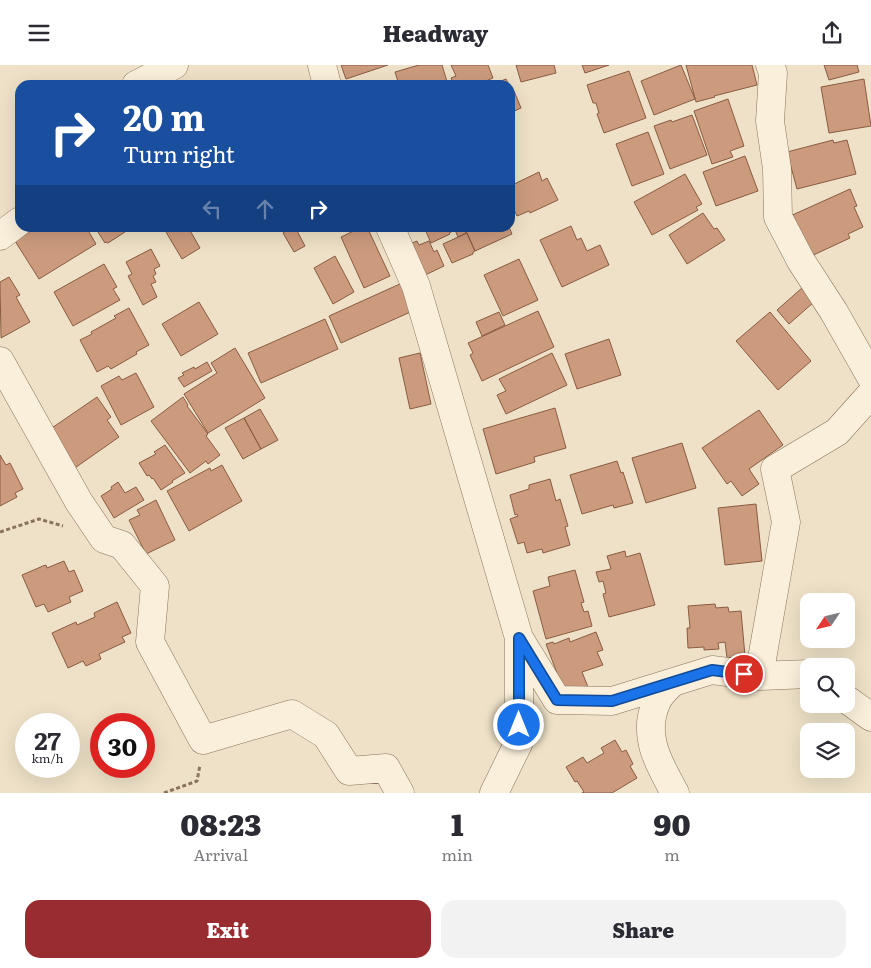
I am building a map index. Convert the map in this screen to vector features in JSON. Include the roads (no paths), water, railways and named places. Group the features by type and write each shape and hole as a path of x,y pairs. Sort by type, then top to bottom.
{"street":[{"path":"146,80 174,65"},
{"path":"322,65 326,80"},
{"path":"770,65 773,73 770,121 777,169 778,217 801,261 834,312 871,377"},
{"path":"0,236 15,225"},
{"path":"392,232 416,287 519,638 557,700 612,701 712,670 759,676 800,674"},
{"path":"0,361 79,502 99,532 104,539 122,545 155,586 150,643 203,740 292,714 326,735 348,771 386,768 400,793"},
{"path":"759,676 786,522 774,469 837,432 871,394"},
{"path":"494,793 519,742 519,638"},
{"path":"672,683 657,699 653,712 650,738 661,768 675,793"},
{"path":"855,705 871,717"}]}
